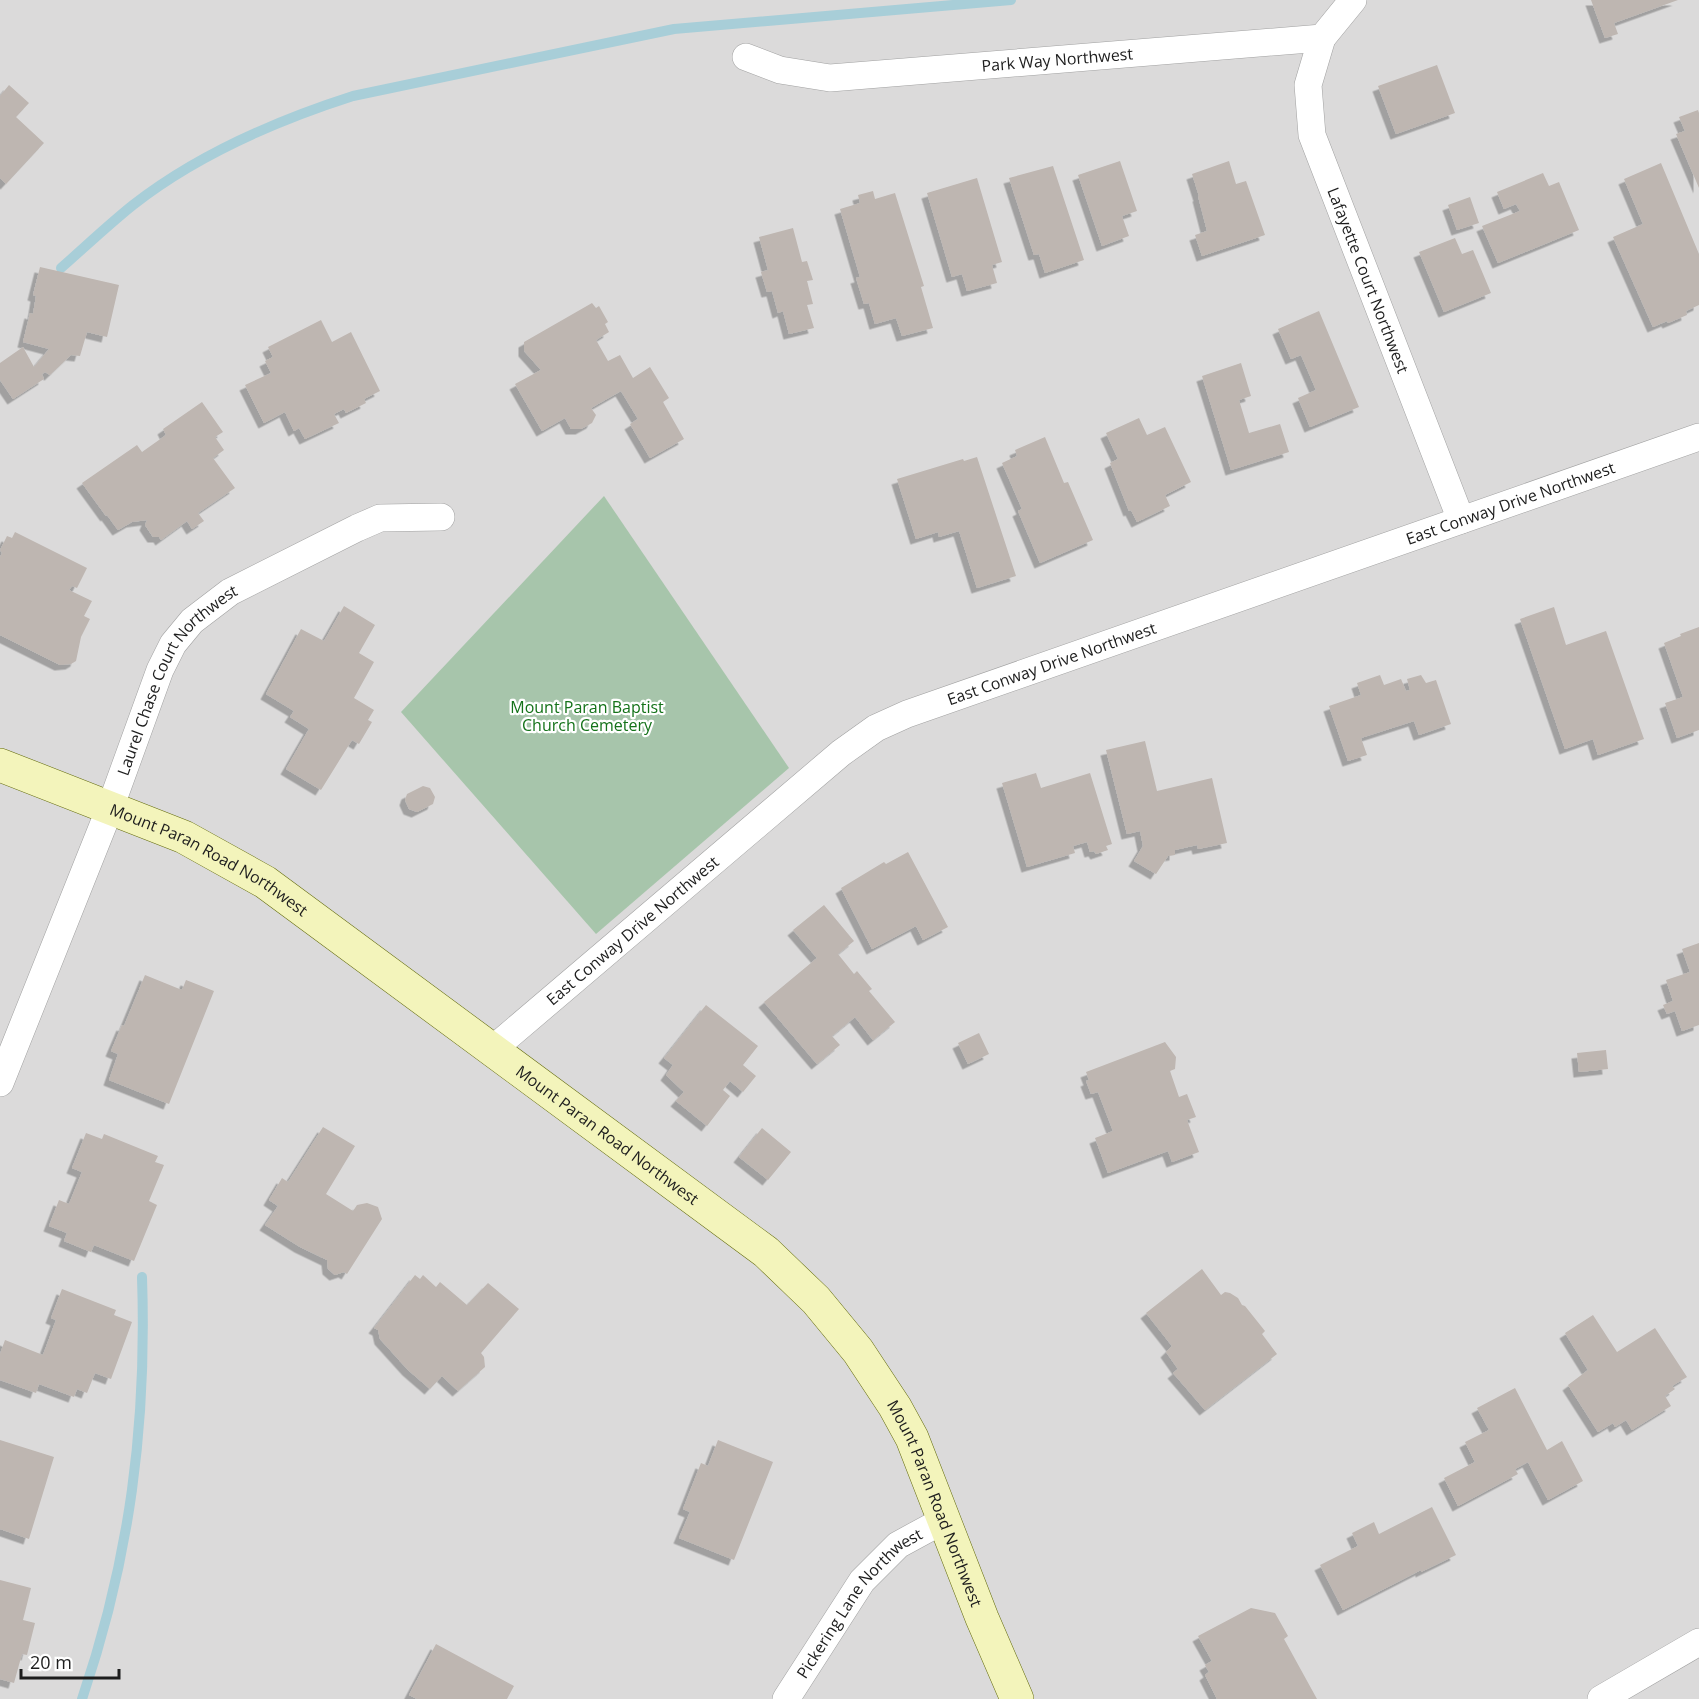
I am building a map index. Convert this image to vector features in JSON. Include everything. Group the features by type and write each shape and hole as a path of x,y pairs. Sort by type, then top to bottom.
{"main road":[{"name":"Mount Paran Road Northwest","path":"0,765 184,837 266,882 766,1252 816,1300 858,1351 895,1407 912,1438 982,1618 1017,1699"}],"street":[{"path":"1322,38 1353,0"},
{"name":"Park Way Northwest","path":"747,57 780,70 830,78 1322,38"},
{"name":"Lafayette Court Northwest","path":"1322,38 1308,86 1312,135 1461,520"},
{"name":"East Conway Drive Northwest","path":"493,1049 840,753 876,728 907,714 1699,436"},
{"name":"Laurel Chase Court Northwest","path":"0,1083 110,808 166,657 183,631 203,612 244,584 380,518 441,517"},
{"name":"Pickering Lane Northwest","path":"786,1699 862,1581 898,1545 944,1520"},
{"path":"1601,1699 1699,1642"}],"shaded area":[{"path":"0,0 1699,0 1699,1699 0,1699"}],"green space":[{"name":"Mount Paran Baptist Church Cemetery","path":"604,496 789,768 596,934 401,712"}],"building":[{"path":"1591,0 1678,0 1614,23 1618,34 1605,38"},
{"path":"1437,65 1455,113 1396,134 1378,86"},
{"path":"9,85 29,103 16,117 44,143 6,184 0,178 0,96"},
{"path":"1698,110 1699,188 1676,134 1685,131 1679,117"},
{"path":"1120,161 1137,211 1122,216 1129,236 1102,246 1078,175"},
{"path":"1229,161 1236,184 1246,181 1265,235 1202,256 1195,235 1207,231 1192,174"},
{"path":"1661,163 1699,254 1699,305 1686,311 1687,315 1653,327 1613,237 1643,224 1624,179"},
{"path":"1053,166 1084,260 1045,273 1039,254 1034,255 1009,178"},
{"path":"1543,173 1549,186 1559,182 1579,230 1498,263 1482,226 1520,211 1516,204 1504,209 1497,192"},
{"path":"977,178 1002,262 992,265 997,283 967,291 962,274 952,277 927,193"},
{"path":"873,191 875,199 895,193 924,286 921,287 933,328 902,336 896,318 875,324 869,303 864,304 856,278 860,277 840,209 860,203 858,195"},
{"path":"1470,197 1479,223 1457,230 1448,205"},
{"path":"793,228 802,262 807,261 813,280 807,281 813,304 807,305 814,328 789,334 783,311 778,313 772,291 767,292 761,272 768,270 759,237"},
{"path":"1455,238 1462,254 1473,250 1491,293 1444,312 1419,252"},
{"path":"40,267 119,285 107,337 87,332 80,356 71,355 50,375 45,372 42,374 44,379 13,399 0,380 0,363 23,347 34,367 49,349 23,342 30,313 33,314 36,296 33,295"},
{"path":"592,303 596,308 599,306 608,322 605,324 609,332 596,340 608,361 620,355 633,378 650,367 669,398 663,402 684,439 650,458 630,424 638,419 621,391 591,408 596,415 592,423 581,429 571,429 565,418 542,431 515,384 541,370 524,351 524,342"},
{"path":"1319,311 1359,407 1310,427 1298,398 1316,390 1301,355 1291,359 1278,329"},
{"path":"321,320 332,342 351,332 380,391 364,399 366,403 346,413 344,409 334,414 339,423 305,439 299,428 294,431 285,412 264,423 245,385 271,373 265,361 273,357 268,347"},
{"path":"1241,363 1251,396 1239,400 1249,433 1280,424 1289,452 1231,470 1202,376"},
{"path":"202,402 223,432 215,437 224,450 213,458 235,488 198,513 204,521 192,529 187,521 161,540 159,537 153,537 145,525 147,520 132,522 118,530 82,483 137,445 142,452 166,435 163,429"},
{"path":"1139,418 1147,435 1165,427 1191,482 1165,495 1170,506 1137,522 1131,510 1129,511 1110,463 1118,459 1106,433"},
{"path":"1045,437 1064,483 1068,482 1093,540 1040,563 1018,511 1022,509 1002,463 1017,456 1015,450"},
{"path":"977,457 1016,576 977,588 959,531 939,537 938,532 916,539 897,479"},
{"path":"15,532 87,568 77,588 72,586 69,590 92,601 84,616 90,619 81,637 76,661 71,664 60,665 0,635 0,557 2,553 0,550 7,536 12,538"},
{"path":"344,606 375,625 359,653 374,662 354,698 374,710 368,720 372,722 359,744 352,740 321,790 286,769 309,729 290,717 294,711 266,694 301,629 324,641"},
{"path":"1554,607 1566,645 1606,631 1644,739 1598,755 1593,739 1565,749 1520,619"},
{"path":"1699,627 1699,730 1677,738 1665,703 1683,697 1664,643"},
{"path":"1380,675 1384,685 1401,679 1406,691 1410,690 1407,679 1421,675 1426,683 1436,680 1451,724 1419,735 1414,721 1361,738 1367,755 1348,761 1329,706 1361,695 1357,683"},
{"path":"1145,741 1157,791 1212,778 1227,843 1198,849 1197,845 1175,850 1175,855 1168,856 1156,874 1134,861 1143,846 1140,831 1127,834 1106,750"},
{"path":"1036,773 1041,788 1090,773 1112,844 1106,846 1108,850 1096,854 1094,851 1090,852 1087,842 1073,846 1075,853 1027,867 1002,783"},
{"path":"423,786 430,788 435,797 433,804 417,812 409,809 405,800 407,794"},
{"path":"908,852 948,927 923,940 916,926 872,949 841,888 884,862 886,864"},
{"path":"824,905 854,941 838,954 854,974 857,971 872,989 869,991 895,1022 873,1040 855,1017 832,1036 840,1045 817,1064 764,1002 817,958 793,930"},
{"path":"1699,943 1699,1025 1682,1031 1675,1011 1667,1014 1663,1005 1673,1001 1666,980 1690,972 1682,949"},
{"path":"145,975 182,990 186,980 214,991 169,1104 109,1080 118,1054 111,1051"},
{"path":"706,1005 758,1046 743,1065 756,1076 743,1092 730,1081 723,1090 730,1096 707,1126 676,1101 684,1092 666,1075 673,1065 664,1058"},
{"path":"979,1033 989,1054 968,1064 958,1043"},
{"path":"1165,1042 1176,1057 1175,1069 1170,1071 1179,1097 1187,1094 1196,1117 1187,1120 1199,1152 1172,1162 1168,1151 1108,1173 1095,1138 1113,1131 1098,1092 1091,1094 1086,1081 1089,1080 1086,1072"},
{"path":"1606,1050 1608,1069 1579,1072 1577,1053"},
{"path":"323,1127 355,1146 326,1194 353,1211 357,1205 367,1203 378,1207 382,1219 347,1274 344,1272 335,1275 328,1269 327,1260 300,1247 265,1225 278,1206 269,1200 282,1178 288,1182"},
{"path":"762,1128 791,1152 768,1180 739,1157"},
{"path":"86,1133 102,1139 104,1134 158,1156 155,1162 164,1165 149,1201 157,1205 134,1261 94,1245 91,1252 64,1241 67,1233 49,1226 59,1200 69,1204 82,1172 72,1168"},
{"path":"1202,1269 1221,1295 1225,1292 1238,1298 1265,1331 1262,1334 1277,1354 1205,1410 1173,1373 1178,1369 1166,1352 1172,1346 1146,1313"},
{"path":"415,1275 420,1279 423,1275 436,1287 440,1282 467,1305 488,1283 519,1309 481,1353 485,1367 458,1391 442,1376 430,1389 408,1370 380,1339 378,1330 374,1328"},
{"path":"62,1289 116,1310 114,1315 132,1322 111,1379 95,1373 87,1393 77,1389 74,1397 39,1384 36,1393 0,1380 0,1354 5,1340 43,1355 56,1320 51,1318"},
{"path":"1593,1315 1617,1352 1655,1328 1687,1377 1672,1386 1675,1389 1665,1396 1671,1406 1632,1430 1626,1420 1615,1427 1613,1423 1598,1432 1568,1385 1588,1370 1565,1333"},
{"path":"1515,1388 1547,1450 1562,1441 1583,1481 1548,1500 1528,1462 1515,1469 1518,1474 1458,1506 1444,1478 1475,1462 1465,1442 1489,1430 1477,1408"},
{"path":"0,1440 54,1457 29,1539 0,1529"},
{"path":"718,1440 773,1462 734,1560 679,1538 690,1512 683,1509 701,1463 708,1466"},
{"path":"1432,1507 1456,1555 1421,1572 1421,1570 1343,1610 1320,1565 1358,1546 1352,1533 1374,1522 1379,1534"},
{"path":"0,1580 31,1588 23,1620 35,1623 27,1655 22,1654 14,1683 0,1679"},
{"path":"1251,1608 1275,1613 1288,1636 1284,1639 1317,1699 1217,1699 1205,1675 1209,1672 1205,1665 1212,1661 1198,1636"},
{"path":"436,1644 514,1686 507,1699 417,1699 409,1695"}],"waterway":[{"path":"61,268 133,205 184,170 266,128 353,96 674,29 1011,0"},
{"path":"82,1699 112,1594 132,1491 141,1386 142,1277"}]}
